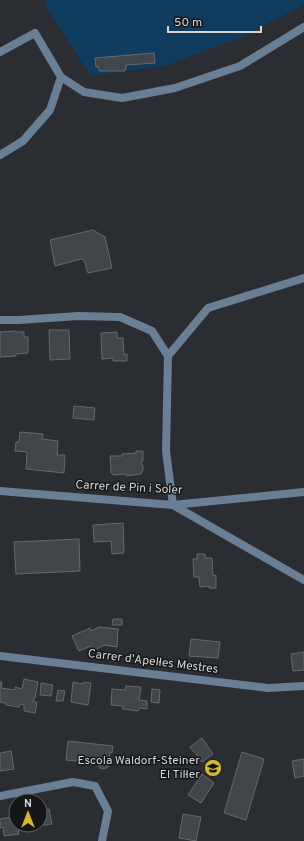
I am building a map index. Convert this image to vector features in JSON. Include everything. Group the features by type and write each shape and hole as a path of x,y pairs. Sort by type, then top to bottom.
{"street":[{"path":"0,52 35,33 61,77 84,92 122,98 175,88 240,66 304,27"},
{"path":"0,154 23,141 50,110 61,77"},
{"path":"168,356 208,308 304,278"},
{"path":"0,320 78,316 120,318 152,331 168,356 166,451 173,505 304,580"},
{"name":"Carrer de Pin i Soler","path":"0,491 173,505 304,492"},
{"name":"Carrer d'Apel·les Mestres","path":"0,656 268,688 304,686"},
{"path":"0,796 73,782 95,786 108,811 102,841"}],"shaded area":[{"path":"45,0 304,0 304,5 243,36 168,65 91,76 48,10"}],"building":[{"path":"154,53 155,63 126,65 125,71 99,71 99,67 96,67 95,58"},
{"path":"93,230 105,237 112,268 88,273 84,260 81,259 55,266 50,240"},
{"path":"49,330 69,330 70,359 50,360"},
{"path":"0,332 24,332 24,337 28,337 28,353 16,354 16,356 0,357"},
{"path":"117,332 117,338 123,338 124,355 127,354 127,361 113,361 113,358 102,359 101,333"},
{"path":"74,406 95,408 94,420 73,418"},
{"path":"20,432 43,434 42,439 58,441 57,455 65,455 64,473 26,469 27,452 15,451 16,442 19,442"},
{"path":"136,451 143,451 143,461 141,461 143,470 141,474 126,476 126,474 112,474 110,456 122,456 122,454 136,453"},
{"path":"123,523 124,553 112,554 111,541 94,542 93,525"},
{"path":"79,539 80,571 16,574 14,542"},
{"path":"197,554 205,554 205,558 212,558 213,576 216,575 216,588 209,588 209,586 200,587 199,577 194,577 193,559 197,559"},
{"path":"113,619 122,619 122,625 112,625"},
{"path":"99,627 118,629 117,647 104,645 93,651 91,646 79,651 72,636 90,628 91,631"},
{"path":"191,639 220,642 218,658 189,656"},
{"path":"304,652 304,670 293,671 291,654"},
{"path":"24,679 38,682 33,702 37,702 35,713 24,711 24,705 20,704 19,707 6,705 6,703 0,702 0,682 2,682 1,688 15,690 15,687 22,689"},
{"path":"73,682 83,684 84,682 91,683 88,705 71,702"},
{"path":"41,683 53,685 51,696 40,695"},
{"path":"126,686 141,687 139,700 147,701 147,709 139,708 138,711 123,709 123,706 111,705 112,689 125,690"},
{"path":"152,689 160,690 159,703 151,702"},
{"path":"58,690 65,691 63,701 56,701"},
{"path":"202,738 213,754 202,762 190,747"},
{"path":"68,741 113,746 112,753 110,752 108,767 104,769 100,768 97,761 77,759 76,761 66,760"},
{"path":"11,751 14,769 0,771 0,753"},
{"path":"242,752 264,759 246,820 224,813"},
{"path":"304,759 304,776 295,778 292,761"},
{"path":"202,774 214,783 201,803 188,795"},
{"path":"48,809 52,824 48,825"},
{"path":"183,814 201,817 196,841 179,838"},
{"path":"8,818 8,833 19,834 4,836 3,827 0,828 0,819"}],"place":[{"name":"Escola Waldorf-Steiner El Til·ler","path":"213,768"}]}
